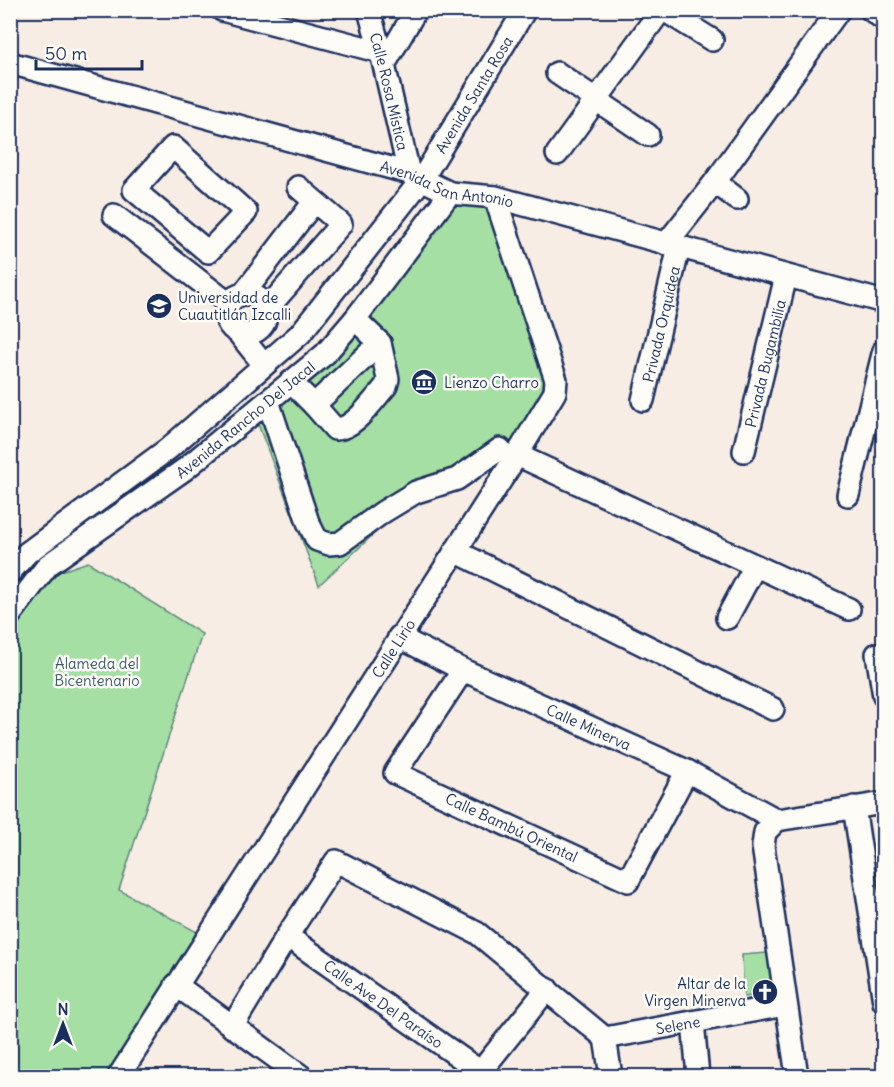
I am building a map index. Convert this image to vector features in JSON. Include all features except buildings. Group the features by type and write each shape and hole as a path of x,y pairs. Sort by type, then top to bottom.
{"street":[{"path":"222,10 382,59 416,10"},
{"name":"Calle Rosa Mística","path":"369,10 416,176"},
{"name":"Avenida Santa Rosa","path":"416,176 525,10"},
{"path":"557,154 662,10 712,40"},
{"path":"673,246 715,182 839,10"},
{"path":"871,10 884,19"},
{"name":"Avenida San Antonio","path":"10,63 416,176 450,193 495,197 884,302"},
{"path":"557,73 648,135"},
{"path":"173,147 246,212 208,252 187,234 134,190 173,147"},
{"name":"Avenida Rancho Del Jacal","path":"10,572 27,553 168,448 297,337 416,176"},
{"path":"715,182 737,199"},
{"path":"240,335 258,332 267,313 341,224 298,187"},
{"name":"Avenida Rancho Del Jacal","path":"10,615 48,565 185,469 325,354 355,319 450,193"},
{"name":"Calle Lirio","path":"119,1077 454,551 508,452 556,387 495,197"},
{"path":"264,365 240,335 226,322 236,298 315,202"},
{"path":"114,214 169,258 236,298 261,299 267,313 297,337"},
{"path":"169,258 187,234"},
{"name":"Privada Orquídea","path":"643,400 673,246"},
{"name":"Privada Bugambilia","path":"744,451 786,276"},
{"path":"291,382 335,429 342,429 352,424 386,386 388,379 380,343 355,319"},
{"path":"314,405 380,343"},
{"path":"848,495 884,350"},
{"path":"268,401 308,522 317,540 329,544 340,543 416,492 457,479 508,452 849,609"},
{"path":"168,448 185,469"},
{"path":"454,551 773,709"},
{"path":"727,618 755,566"},
{"name":"Calle Minerva","path":"399,637 464,670 687,771 777,820"},
{"path":"877,654 884,696"},
{"name":"Calle Bambú Oriental","path":"464,670 395,773 628,881 687,771"},
{"path":"796,1077 762,846 765,832 777,820 884,803"},
{"path":"854,807 884,1002"},
{"path":"232,1027 336,861 477,933 605,1038 611,1077"},
{"name":"Calle Ave Del Paraíso","path":"287,936 479,1074"},
{"path":"176,985 301,1077"},
{"path":"479,1074 547,989"},
{"name":"Selene","path":"605,1038 785,1005"},
{"path":"693,1022 698,1077"}],"green space":[{"name":"Lienzo Charro","path":"456,199 495,203 544,353 543,402 507,464 401,509 319,585 256,419 332,362"},
{"name":"Alameda del Bicentenario","path":"88,562 202,634 119,890 197,932 109,1076 11,1076 11,629 47,576"},
{"path":"767,953 773,993 744,997 742,955"}],"place":[{"name":"Universidad de Cuautitlán Izcalli","path":"159,306"},
{"name":"Lienzo Charro","path":"424,382"},
{"name":"Altar de la Virgen Minerva","path":"765,992"}]}
